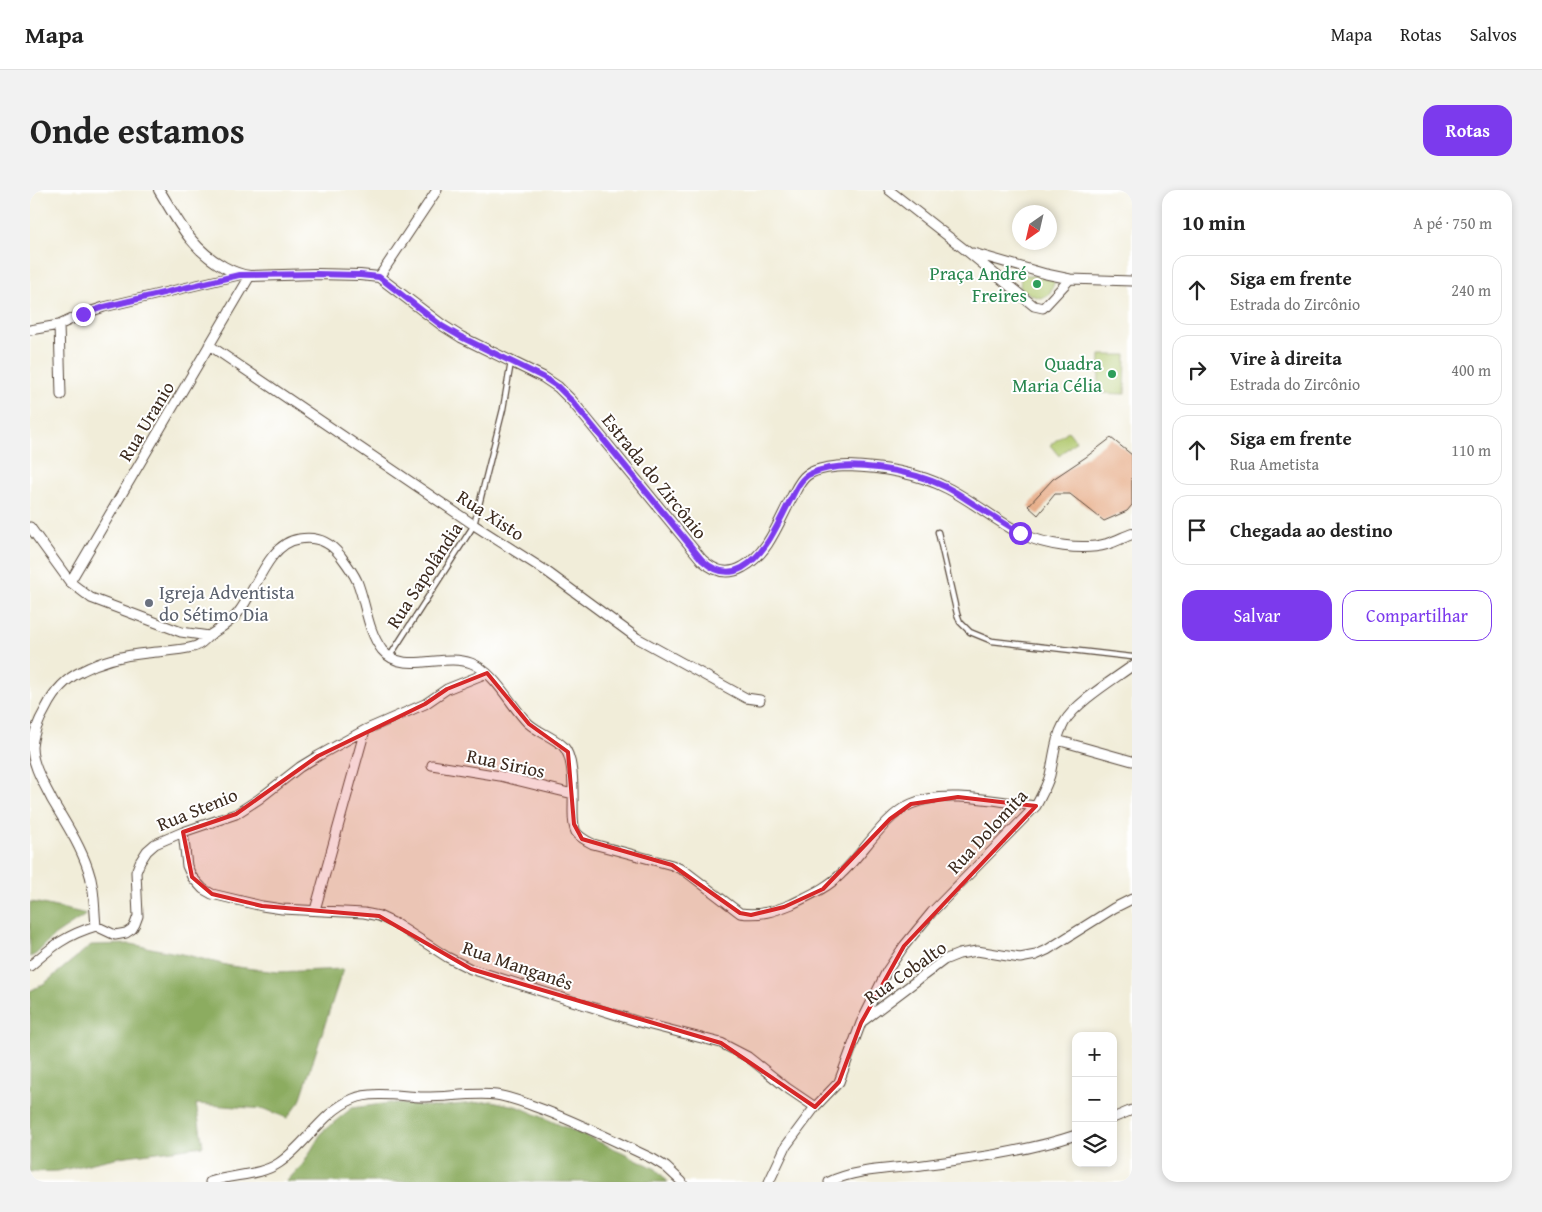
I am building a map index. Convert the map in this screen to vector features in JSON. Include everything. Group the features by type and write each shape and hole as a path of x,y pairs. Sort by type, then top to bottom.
{"street":[{"path":"159,190 187,236 198,248 215,262 245,276"},
{"path":"30,330 59,325 104,307 245,276 316,274 379,277 437,190"},
{"path":"889,190 1034,306 1043,308 1070,279"},
{"path":"968,252 1070,279 1132,282"},
{"name":"Rua Uranio","path":"70,582 209,345 245,276"},
{"name":"Estrada do Zircônio","path":"379,277 442,326 543,377 558,387 572,401 702,560 711,568 723,572 736,571 751,562 764,548 806,476 822,470 843,466 876,467 919,477 946,487 1020,533 1044,542 1091,547 1107,544 1132,534"},
{"path":"59,325 61,395"},
{"name":"Rua Xisto","path":"209,345 474,525 546,570 637,638 746,698 760,700"},
{"path":"30,526 70,582 91,598 181,632 209,636"},
{"path":"30,966 60,941 78,931 96,926 93,890 89,871 81,851 44,784 32,750 33,737 38,720 58,689 82,671 120,658 198,646 236,616 247,602 270,559 281,546 300,538 318,539 334,548 350,567 357,580 373,635 383,651 401,662 451,659 473,663 487,674 529,724 568,752 574,824 576,832 582,839 593,844 672,865 685,871 740,913 752,915 771,912 823,889 841,875 890,819 900,810 911,804 928,799 958,797 1036,806"},
{"name":"Rua Dolomita","path":"861,1022 887,970 904,946 932,912 1036,806 1047,782 1057,740 1065,722 1074,710 1132,666"},
{"path":"1122,673 1132,675"},
{"name":"Rua Stenio","path":"96,926 115,935 126,933 132,929 138,916 136,872 147,851 155,844 182,832 236,814 259,799 300,767 365,730 425,704 447,689 487,674"},
{"path":"315,910 365,730"},
{"path":"1057,740 1132,761"},
{"name":"Rua Sirios","path":"432,765 500,776 573,794"},
{"name":"Rua Manganês","path":"182,832 187,866 192,877 202,890 262,906 282,909 364,912 378,916 396,924 447,957 471,969 639,1022 721,1043 748,1057 787,1088 815,1107"},
{"name":"Rua Cobalto","path":"861,1022 944,960 959,954 977,951 1020,958 1036,955 1132,899"},
{"path":"770,1182 786,1146 815,1107 840,1082 861,1022"},
{"path":"210,1182 264,1171 278,1164 292,1153 327,1116 351,1099 360,1096 430,1097 496,1095 514,1099 562,1116 653,1159 666,1167 682,1182"},
{"path":"1117,1116 1132,1110"},
{"path":"829,1182 836,1178 853,1174 950,1161 1050,1144 1072,1136"}],"lane":[{"name":"Rua Sapolândia","path":"390,656 474,525 503,409 511,361"},
{"path":"938,532 956,614 960,622 970,632 992,641 1132,657"}],"highlighted area":[{"path":"487,673 529,724 568,752 574,824 582,839 672,865 740,913 751,915 784,907 823,889 890,819 911,804 958,797 1036,806 904,946 861,1023 839,1082 815,1107 721,1043 471,969 379,916 262,906 212,894 192,877 183,832 236,814 318,756 425,704 447,689"}],"green space":[{"name":"Praça André Freires","path":"1021,274 1055,280 1049,293 1046,297 1042,298 1020,288"},
{"name":"Quadra Maria Célia","path":"1100,355 1126,355 1125,394 1098,393"},
{"path":"1068,431 1076,441 1059,456 1050,445"},
{"path":"30,902 87,914 55,935 36,954 30,957"},
{"path":"130,944 187,955 230,966 277,972 343,969 300,1101 287,1118 265,1109 196,1104 203,1146 119,1157 58,1171 30,1172 30,991 45,983 91,945"},
{"path":"492,1101 519,1107 622,1152 656,1169 668,1182 286,1182 303,1164 322,1132 352,1108 390,1103 436,1107"}],"building":[{"path":"1111,438 1132,455 1132,505 1127,511 1104,521 1070,494 1055,494 1038,515 1028,506 1053,479"}],"place":[{"name":"Praça André Freires","path":"1037,284"},
{"name":"Quadra Maria Célia","path":"1112,374"},
{"name":"Igreja Adventista do Sétimo Dia","path":"149,603"}],"route":[{"path":"83,314 104,307 239,275 316,274 379,277 442,326 543,377 558,387 572,401 702,560 711,568 723,572 736,571 751,562 764,548 806,476 814,472 843,466 876,467 919,477 946,487 1020,533"}]}
